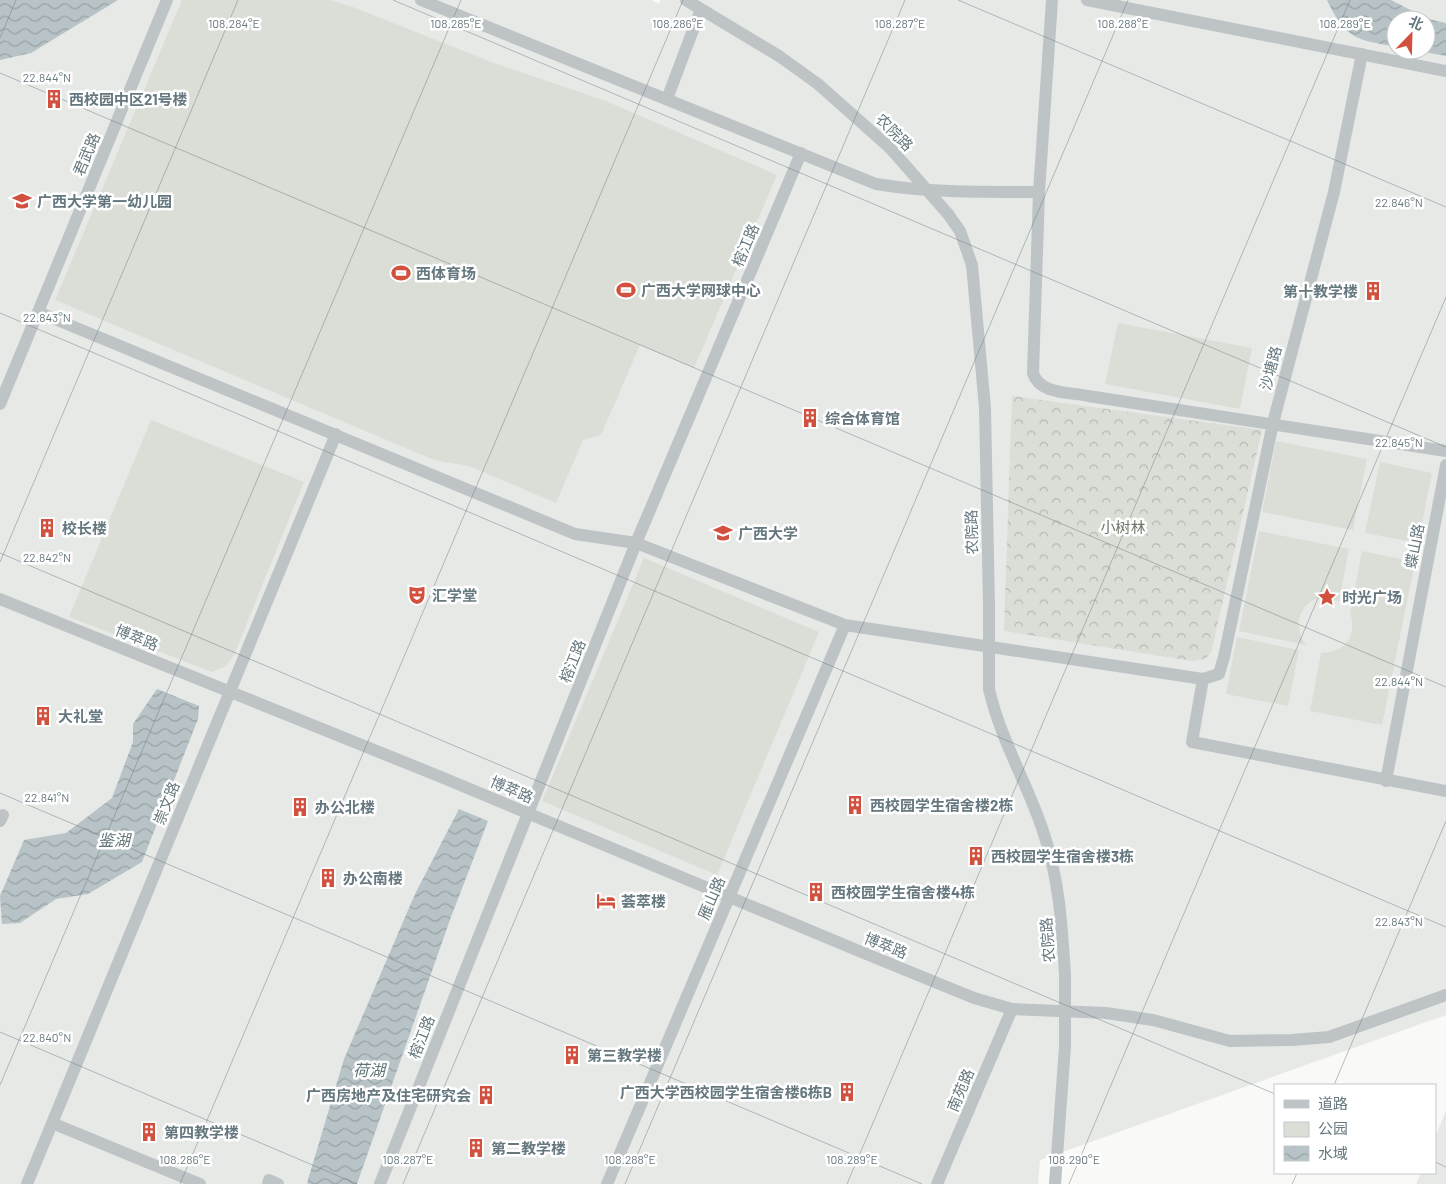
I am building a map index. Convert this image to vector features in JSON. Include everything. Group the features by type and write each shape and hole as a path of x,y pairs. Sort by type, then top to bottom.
{"street":[{"name":"君武路","path":"0,404 168,0"},
{"path":"421,0 876,184 913,190 953,192 1040,192"},
{"name":"农院路","path":"686,0 779,56 818,84 890,148 948,214 960,231 972,265 984,408 989,689 996,718 1035,811 1052,861 1062,914 1065,975 1065,1046 1055,1184"},
{"path":"1052,0 1040,192 1034,373 1036,381 1040,386 1088,396 1446,451"},
{"path":"1087,0 1446,71"},
{"path":"667,99 701,10"},
{"name":"沙塘路","path":"1203,679 1220,674 1272,423 1334,192 1362,54"},
{"name":"榕江路","path":"380,1184 636,543 801,153"},
{"path":"38,312 575,534 636,543 845,625 1203,679 1192,742 1446,791"},
{"name":"崇文路","path":"28,1184 336,434"},
{"name":"蝶山路","path":"1386,780 1446,465"},
{"name":"博萃路","path":"0,599 974,998 1012,1009 1106,1013 1153,1020 1230,1041 1292,1040 1329,1037 1446,994"},
{"name":"雁山路","path":"607,1184 845,625"},
{"name":"南苑路","path":"938,1184 1012,1009"},
{"path":"52,1123 200,1184"},
{"path":"268,1184 269,1180 278,1184"}],"shaded area":[{"name":"广西大学","path":"0,0 652,0 658,4 661,0 1446,0 1446,1015 1040,1160 1038,1184 0,1184"},
{"path":"1446,1110 1446,1184 1416,1184 1421,1174 1436,1174 1436,1135"}],"green space":[{"name":"西体育场","path":"182,0 330,0 353,7 494,63 606,101 777,175 694,368 640,345 601,435 583,440 556,503 469,466 434,460 55,300"},
{"path":"1118,323 1252,348 1240,409 1105,384"},
{"name":"小树林","path":"1012,396 1262,430 1211,653 1205,659 1192,661 1004,631"},
{"path":"151,420 304,482 234,655 226,666 212,672 69,617"},
{"path":"1276,441 1367,459 1353,530 1262,512"},
{"path":"1380,462 1432,473 1418,543 1365,533"},
{"path":"1259,531 1349,549 1339,602 1328,598 1319,598 1304,608 1300,616 1301,635 1306,645 1239,631"},
{"path":"1362,551 1415,562 1382,725 1310,711 1321,653 1337,650 1348,641 1351,635 1352,621 1350,613"},
{"path":"644,558 819,632 717,875 542,801"},
{"path":"1237,637 1299,650 1288,706 1226,694"}],"water":[{"path":"0,0 118,0 31,53 0,60"},
{"path":"1327,0 1391,0 1410,10 1386,10 1386,45 1354,36 1340,23"},
{"path":"1436,21 1446,23 1446,56 1436,54"},
{"name":"鉴湖","path":"157,689 199,706 198,719 142,862 88,894 56,899 20,923 2,924 0,896 24,840 66,833 112,798 133,742 133,724"},
{"name":"荷湖","path":"459,809 488,821 451,917 357,1184 309,1184 307,1183 344,1059 415,894"}],"place":[{"name":"西校园中区21号楼","path":"54,99"},
{"name":"广西大学第一幼儿园","path":"22,201"},
{"name":"西体育场","path":"401,273"},
{"name":"广西大学网球中心","path":"626,290"},
{"name":"第十教学楼","path":"1373,291"},
{"name":"综合体育馆","path":"810,418"},
{"name":"校长楼","path":"47,528"},
{"name":"广西大学","path":"723,533"},
{"name":"汇学堂","path":"417,595"},
{"name":"时光广场","path":"1327,597"},
{"name":"大礼堂","path":"43,716"},
{"name":"西校园学生宿舍楼2栋","path":"855,805"},
{"name":"办公北楼","path":"300,807"},
{"name":"西校园学生宿舍楼3栋","path":"976,856"},
{"name":"办公南楼","path":"328,878"},
{"name":"西校园学生宿舍楼4栋","path":"816,892"},
{"name":"荟萃楼","path":"606,901"},
{"name":"第三教学楼","path":"572,1055"},
{"name":"广西大学西校园学生宿舍楼6栋B","path":"847,1092"},
{"name":"广西房地产及住宅研究会","path":"486,1095"},
{"name":"第四教学楼","path":"149,1132"},
{"name":"第二教学楼","path":"476,1148"}]}
